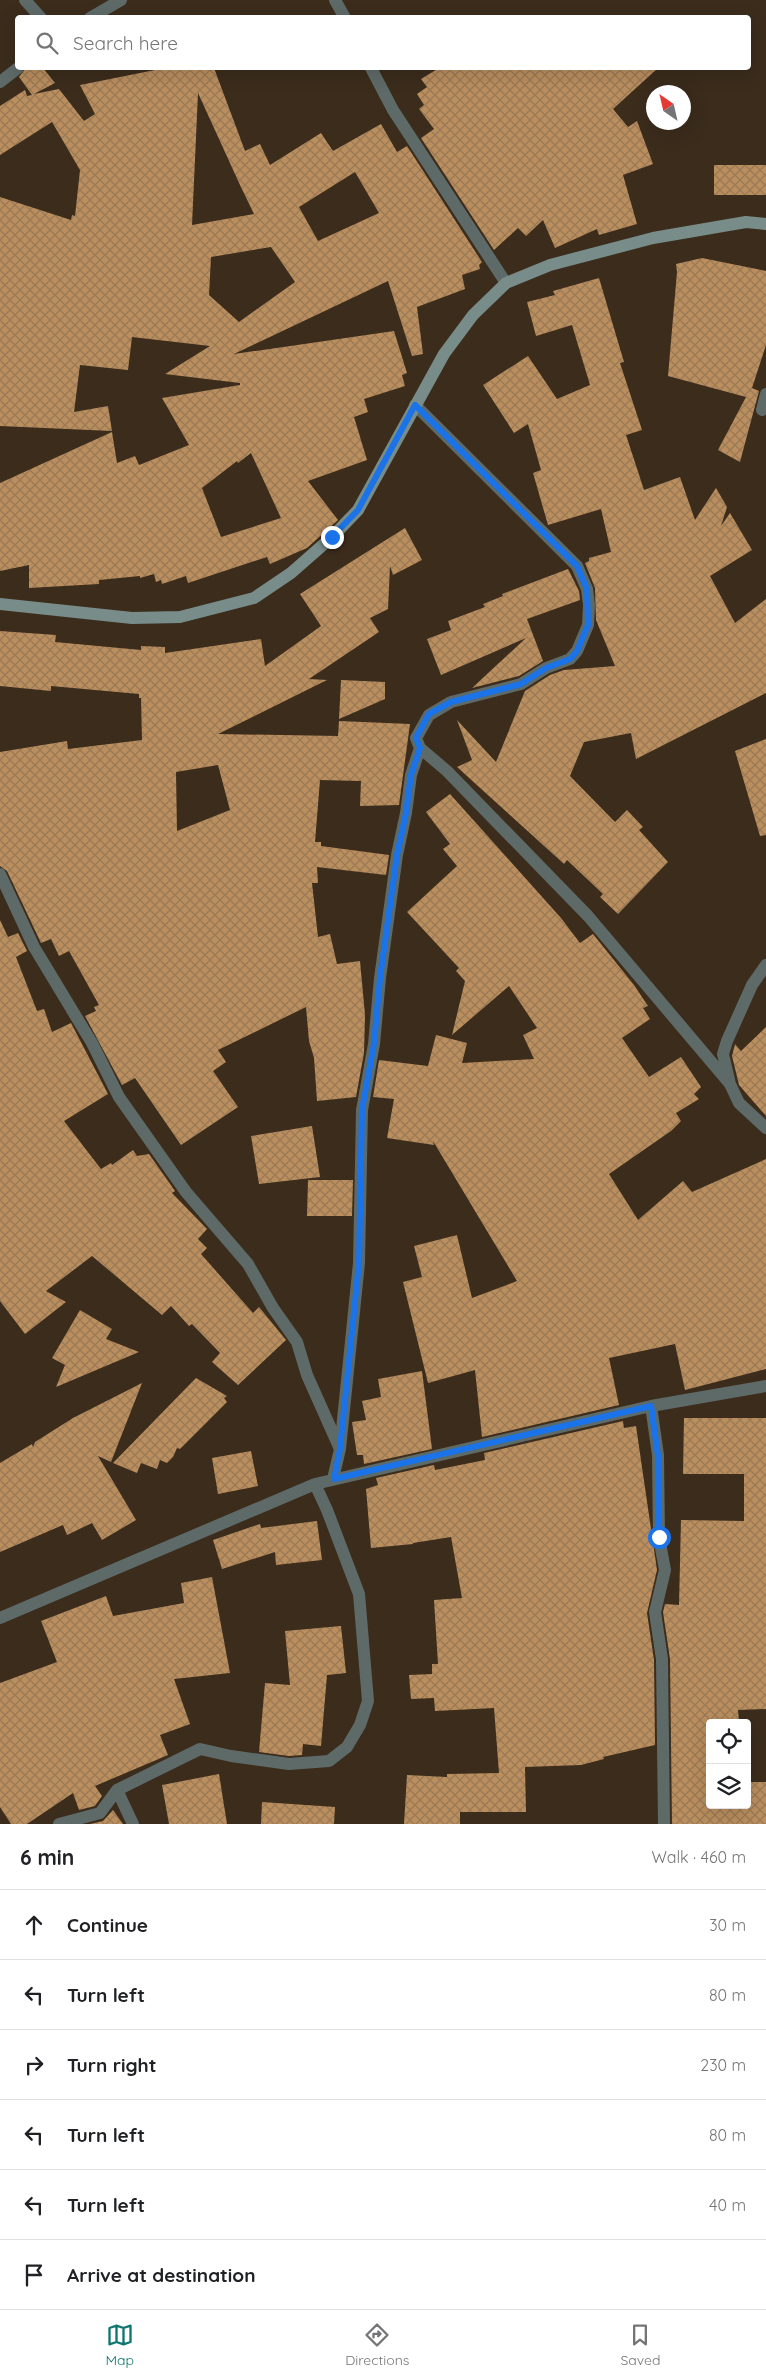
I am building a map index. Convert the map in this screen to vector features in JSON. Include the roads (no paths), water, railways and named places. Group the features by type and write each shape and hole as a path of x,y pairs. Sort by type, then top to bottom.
{"main road":[{"path":"0,604 132,618 171,618 254,598 291,573 332,537 358,510 444,354 473,315 506,283 550,265 653,238 746,222 766,224"}],"street":[{"path":"25,0 38,15"},
{"path":"95,15 122,0"},
{"path":"335,0 343,15"},
{"path":"0,82 15,70"},
{"path":"372,70 393,110 506,283"},
{"path":"762,410 766,394"},
{"path":"415,405 577,566 587,589 589,604 588,625 577,651 570,659 546,668 521,684 451,702 429,714 416,738 420,748 447,771 588,916 730,1084"},
{"path":"334,1479 340,1449 359,1263 362,1110 374,1044 380,978 397,855 406,813 411,775 420,748"},
{"path":"0,874 34,947 92,1043 119,1097 186,1192 248,1264 273,1308 297,1342 306,1374 340,1449"},
{"path":"766,965 752,985 723,1054 730,1084 738,1103 766,1128"},
{"path":"0,1618 315,1484 651,1406 766,1386"},
{"path":"651,1406 658,1456 659,1537 665,1570 655,1612 662,1659 664,1824"},
{"path":"60,1824 100,1813 116,1790 200,1749 240,1758 289,1764 329,1761 347,1747 360,1725 368,1701 359,1594 328,1510 315,1484"},
{"path":"116,1790 134,1824"}]}
